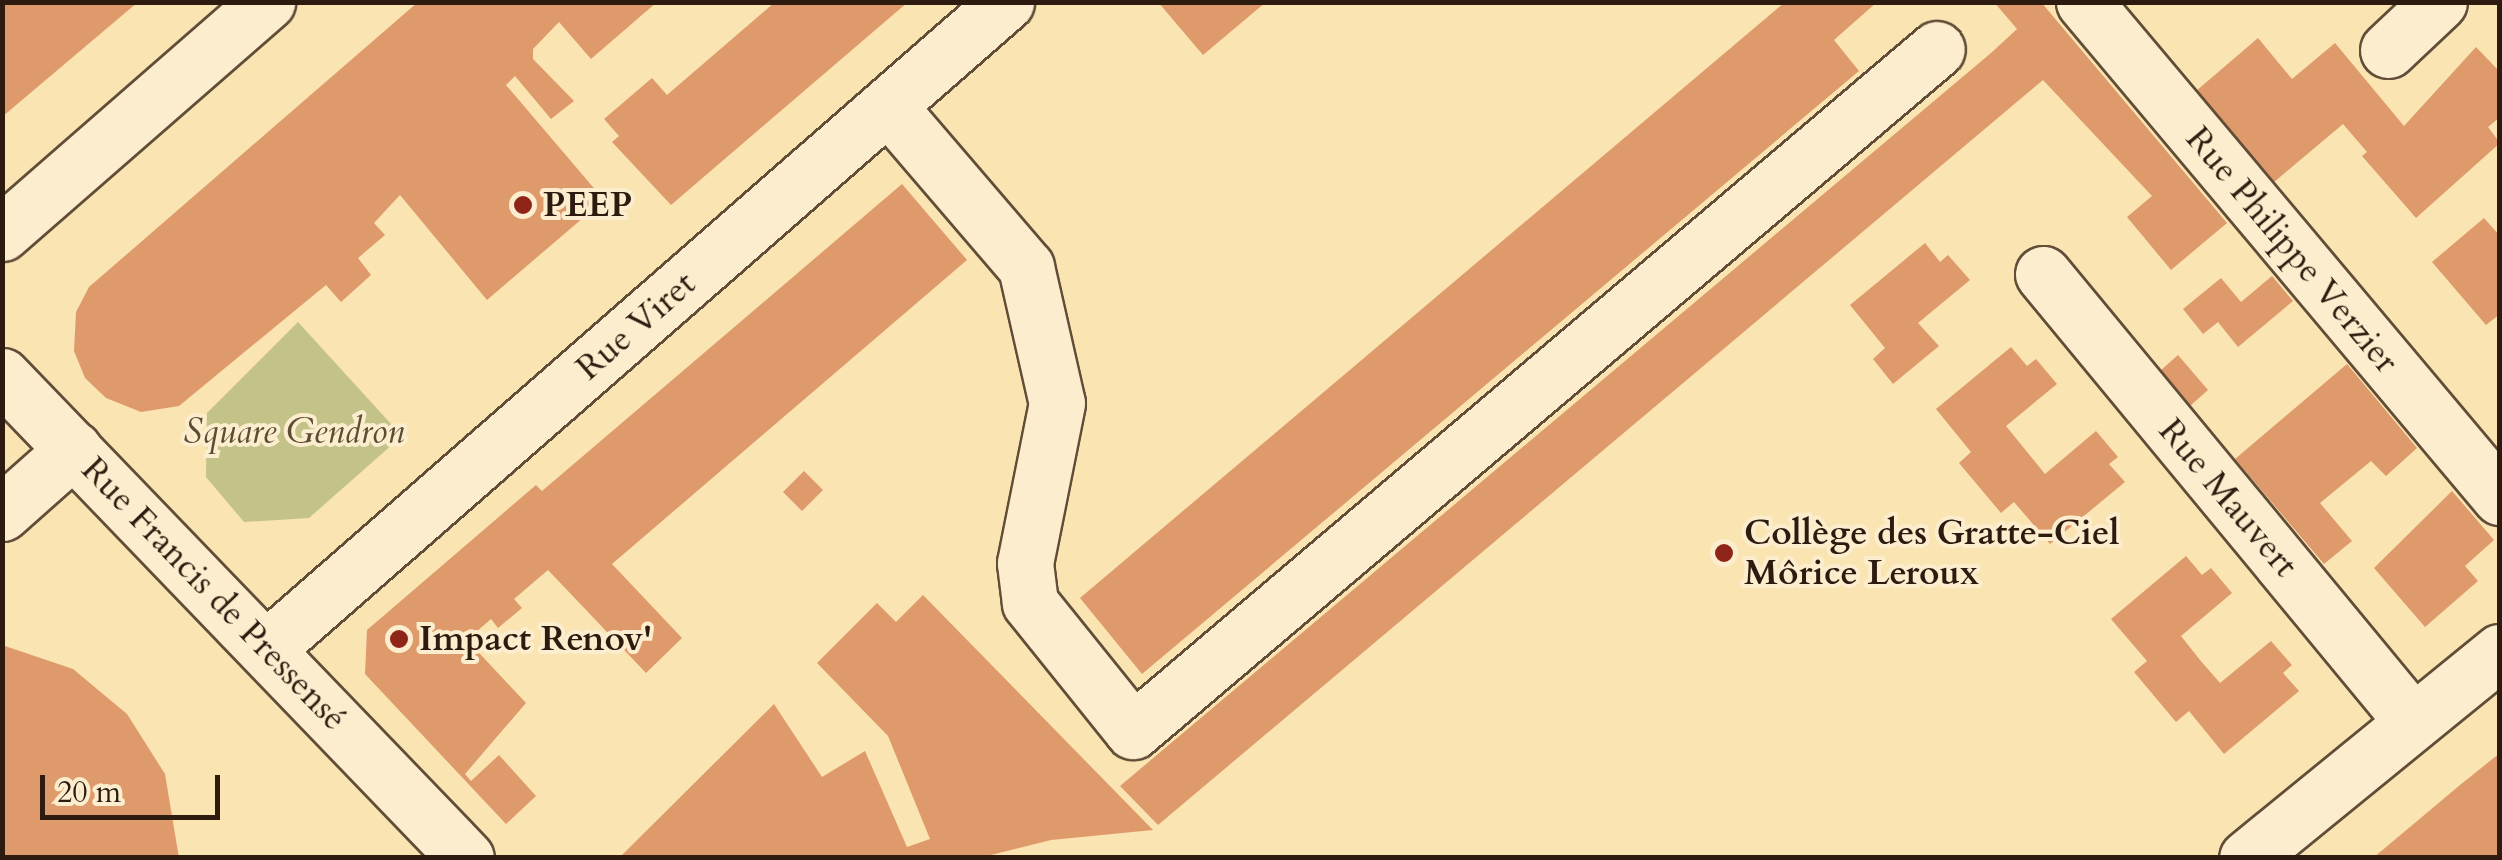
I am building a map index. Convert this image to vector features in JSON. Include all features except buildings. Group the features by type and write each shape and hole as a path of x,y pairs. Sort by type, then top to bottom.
{"street":[{"path":"2,233 267,2"},
{"name":"Rue Viret","path":"266,649 1006,2"},
{"name":"Rue Philippe Verzier","path":"2084,2 2500,497"},
{"path":"2388,50 2439,2"},
{"path":"888,106 1026,268 1057,402 1025,563 1030,604 1133,730 1937,49"},
{"name":"Rue Mauvert","path":"2043,274 2413,722"},
{"name":"Rue Francis de Pressensé","path":"2,376 466,858"},
{"path":"2,514 74,449"},
{"path":"2246,858 2500,652"}],"green space":[{"name":"Square Gendron","path":"298,322 402,436 309,518 244,522 206,477 207,413"}],"place":[{"name":"PEEP","path":"523,205"},
{"name":"Collège des Gratte-Ciel Môrice Leroux","path":"1724,553"},
{"name":"Impact Renov'","path":"399,639"}]}
